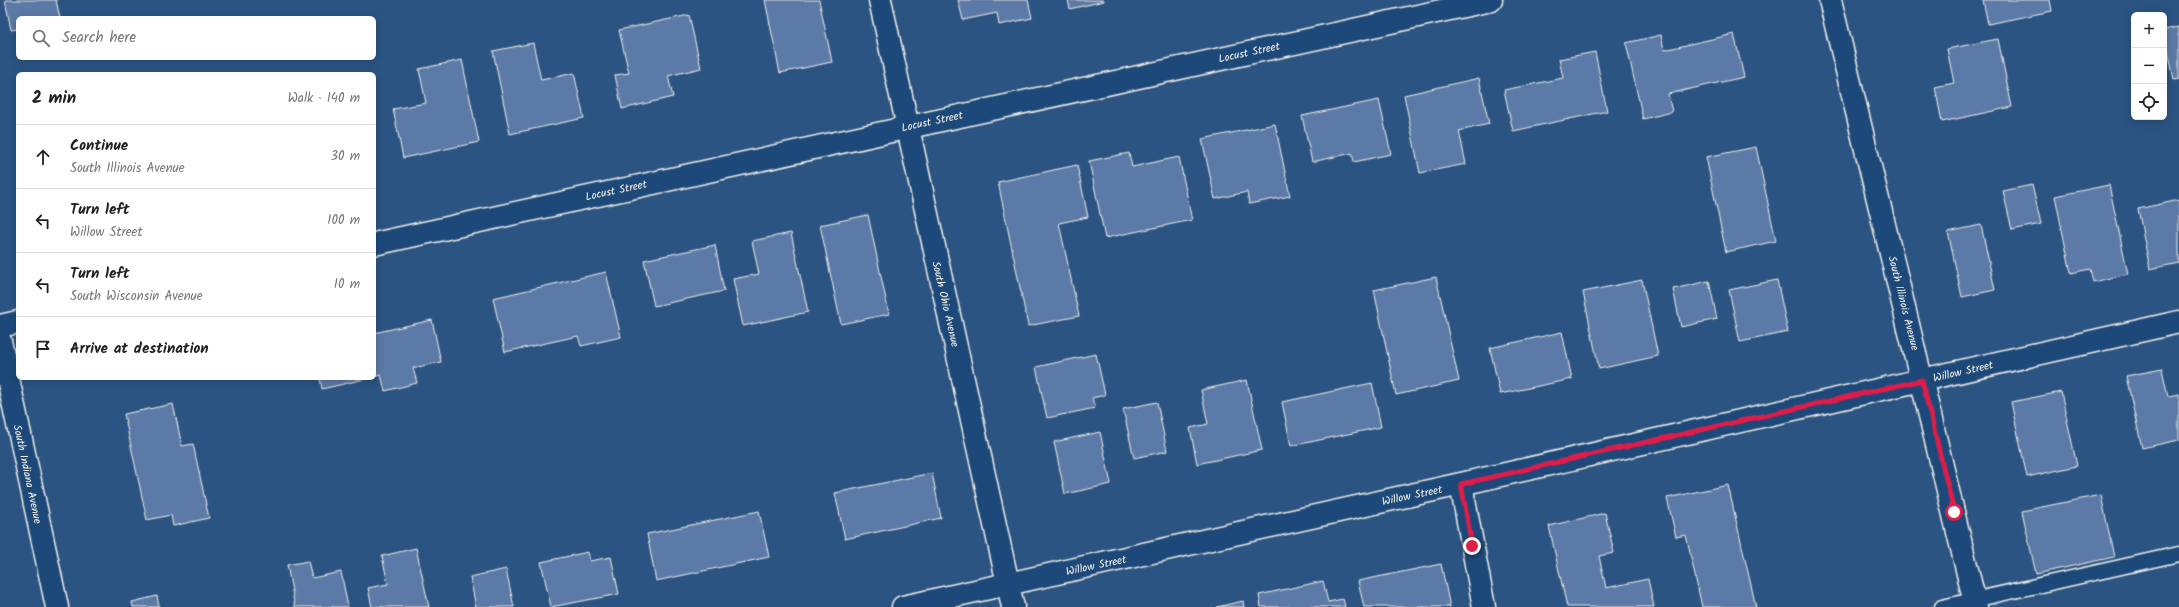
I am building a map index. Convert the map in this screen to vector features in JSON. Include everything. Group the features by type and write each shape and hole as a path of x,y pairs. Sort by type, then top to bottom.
{"street":[{"name":"South Ohio Avenue","path":"880,0 906,126 1013,607"},
{"name":"Locust Street","path":"376,244 906,126 1491,0"},
{"name":"South Illinois Avenue","path":"1830,0 1976,603"},
{"path":"0,326 16,322"},
{"name":"Willow Street","path":"903,607 1461,484 2179,322"},
{"name":"South Indiana Avenue","path":"0,341 57,607"},
{"path":"1461,484 1484,607"}],"lane":[{"path":"1942,607 1976,603 2179,554"}],"building":[{"path":"5,0 56,0 60,16 16,16 16,29 11,30"},
{"path":"765,0 819,0 832,62 780,73"},
{"path":"958,0 1028,0 1032,18 999,25 997,13 963,20"},
{"path":"1068,0 1104,0 1104,1 1070,9"},
{"path":"1983,0 2050,0 2052,11 1988,24"},
{"path":"689,15 701,68 668,76 673,97 622,109 615,75 629,73 619,30"},
{"path":"2179,27 2179,79 2174,80 2167,45 2167,29"},
{"path":"1734,34 1744,77 1668,94 1672,112 1643,119 1626,43 1661,35 1664,50"},
{"path":"1998,39 2012,107 1942,122 1935,87 1954,83 1947,49"},
{"path":"533,43 541,80 574,73 584,118 510,134 493,51"},
{"path":"1595,52 1607,111 1513,131 1504,90 1563,78 1559,59"},
{"path":"462,60 479,142 403,158 393,109 426,103 419,69"},
{"path":"1479,78 1489,124 1459,131 1466,164 1420,173 1404,95"},
{"path":"1379,100 1391,154 1354,162 1352,153 1312,162 1302,116"},
{"path":"1275,124 1290,196 1249,204 1247,192 1215,199 1202,139"},
{"path":"1756,147 1776,241 1726,252 1706,157"},
{"path":"1129,153 1132,167 1179,157 1192,220 1105,238 1089,161"},
{"path":"1077,165 1088,217 1059,223 1079,316 1028,326 998,182"},
{"path":"2032,185 2041,224 2012,230 2003,191"},
{"path":"2109,185 2128,274 2093,282 2090,269 2071,273 2055,196"},
{"path":"2179,200 2179,263 2150,269 2138,209"},
{"path":"868,215 889,314 841,324 820,225"},
{"path":"1981,225 1995,290 1962,297 1948,232"},
{"path":"791,233 808,312 743,326 733,279 759,274 752,241"},
{"path":"715,245 724,291 654,306 644,260"},
{"path":"606,272 621,337 581,346 578,336 505,352 493,298"},
{"path":"1436,277 1459,381 1396,395 1374,290"},
{"path":"1642,280 1658,356 1599,369 1583,292"},
{"path":"1777,280 1788,332 1740,342 1729,290"},
{"path":"1709,281 1717,319 1681,327 1673,289"},
{"path":"432,320 441,362 413,368 417,383 385,391 381,375 376,376 376,333"},
{"path":"1562,332 1572,379 1500,394 1490,348"},
{"path":"1096,354 1105,395 1092,398 1095,408 1047,418 1036,367"},
{"path":"2162,369 2168,396 2179,394 2179,440 2142,448 2126,376"},
{"path":"320,380 360,380 322,389"},
{"path":"1247,380 1262,450 1197,464 1190,428 1208,424 1201,390"},
{"path":"1372,383 1381,427 1291,446 1282,402"},
{"path":"2061,392 2077,466 2027,477 2011,402"},
{"path":"1157,402 1167,451 1134,458 1123,409"},
{"path":"173,404 182,446 193,444 209,518 173,526 171,515 147,520 124,414"},
{"path":"1100,432 1111,484 1065,494 1054,442"},
{"path":"932,473 941,518 845,539 835,493"},
{"path":"1728,485 1756,607 1702,607 1686,535 1676,537 1667,498"},
{"path":"2101,495 2114,557 2036,574 2022,511"},
{"path":"759,511 769,557 656,581 647,534"},
{"path":"1605,513 1614,553 1599,556 1606,588 1648,579 1654,607 1567,607 1549,526"},
{"path":"416,548 429,607 372,607 368,588 388,584 382,556"},
{"path":"588,552 590,561 611,557 619,594 551,607 541,562"},
{"path":"308,561 312,578 341,572 348,607 295,607 287,565"},
{"path":"1441,564 1450,607 1364,607 1358,581"},
{"path":"506,569 514,607 476,607 470,577"},
{"path":"1323,581 1328,602 1343,599 1345,607 1261,607 1259,595"},
{"path":"157,596 159,607 133,607 132,602"},
{"path":"1243,601 1244,607 1217,607"}],"route":[{"path":"1472,546 1461,484 1922,380 1954,512"}]}
